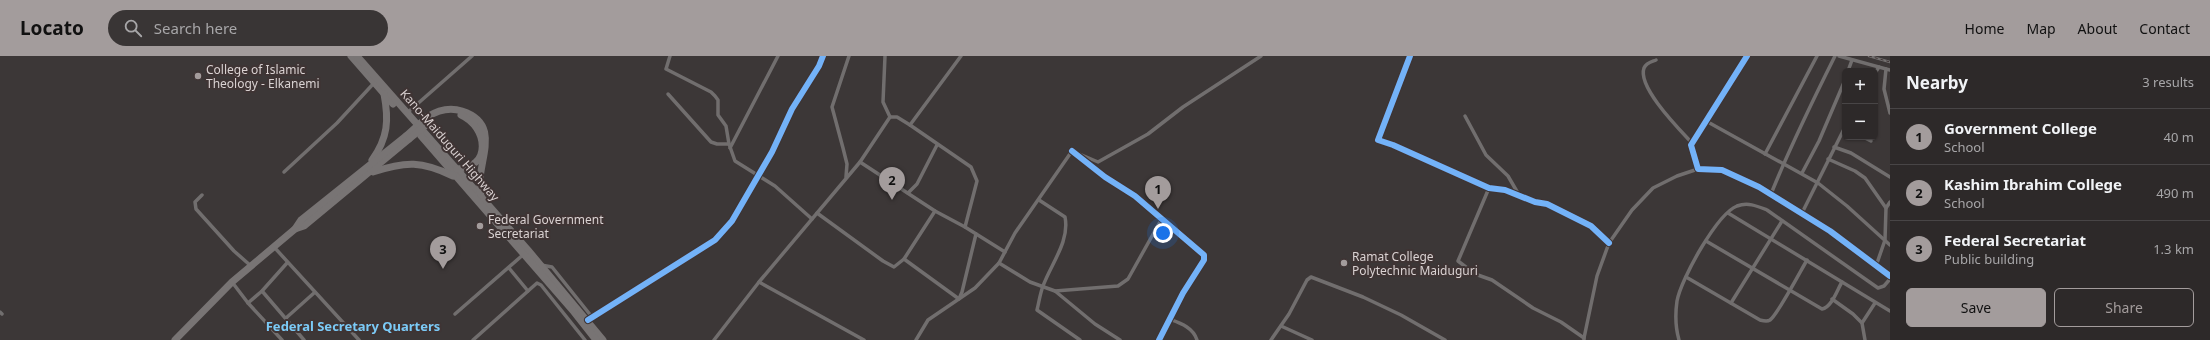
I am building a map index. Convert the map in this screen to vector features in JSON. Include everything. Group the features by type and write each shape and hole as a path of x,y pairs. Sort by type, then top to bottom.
{"highway":[{"name":"Kano-Maiduguri Highway","path":"351,56 457,177 590,319 603,340"},
{"name":"Kano-Maiduguri Highway","path":"357,56 481,197 596,340"},
{"path":"367,171 378,153 387,132 388,122 384,94"},
{"path":"175,340 232,282 295,229 304,226 367,171 429,119 442,110 455,109 469,114 484,132 486,145 479,178 481,197"},
{"path":"429,119 441,115 458,114 471,122 479,132 482,145 479,158 471,167 456,169"},
{"path":"367,171 399,164 412,163 425,164 457,177"}],"street":[{"path":"407,113 472,56"},
{"path":"670,56 666,69 711,92 718,100 718,115 726,126 730,148 736,161 759,174 775,186 812,219"},
{"path":"730,148 778,56"},
{"path":"590,319 715,240 732,222 782,132 792,109 819,66 823,56"},
{"path":"846,177 844,153 832,107 849,56"},
{"path":"885,56 883,102 890,116"},
{"path":"910,125 961,56"},
{"path":"1072,151 1098,162 1113,155 1148,134 1183,107 1261,56"},
{"path":"1410,56 1378,140 1393,145 1489,188 1519,195 1535,202 1547,204 1591,226 1609,243"},
{"path":"1698,169 1691,149 1692,143 1747,56"},
{"path":"1765,154 1817,56"},
{"path":"1771,194 1802,128 1806,112 1834,56"},
{"path":"1839,56 1888,69 1884,89 1890,113"},
{"path":"1656,60 1647,63 1644,68 1645,83 1669,118 1692,143"},
{"path":"1849,68 1852,60"},
{"path":"284,172 337,123 374,83"},
{"path":"1802,173 1819,141 1842,87"},
{"path":"668,94 711,142 717,144 729,144"},
{"path":"890,116 897,117 910,125 971,167 977,181 965,227"},
{"path":"714,340 759,282 860,162 890,116"},
{"path":"1465,116 1486,155 1508,176 1519,195"},
{"path":"1706,121 1818,183 1847,206 1890,245"},
{"path":"1802,213 1842,132"},
{"path":"908,193 917,184 937,145"},
{"path":"1834,147 1850,153 1890,177"},
{"path":"916,340 928,320 975,288 999,263 1015,233 1072,151"},
{"path":"1072,151 1105,177 1136,196 1161,220 1198,249 1204,256 1204,260 1158,340"},
{"path":"1828,159 1862,175 1886,208"},
{"path":"860,162 935,211 965,227 1005,252"},
{"path":"1489,188 1458,261 1475,274 1492,280 1533,308 1561,322 1584,339 1597,276 1609,243 1632,210 1653,188 1677,176 1698,169 1722,170 1771,194 1830,230 1890,276"},
{"path":"202,195 195,202 196,209 234,251 251,266"},
{"path":"1039,200 1065,217 1067,225 1064,240 1042,287 1037,310 1038,313 1080,340"},
{"path":"1876,266 1885,240 1886,208 1890,202"},
{"path":"1679,340 1675,326 1677,299 1686,277 1714,228 1736,206 1746,204 1767,210 1878,288 1884,286 1890,279"},
{"path":"817,214 883,262 894,267 904,259 935,211"},
{"path":"1728,213 1890,311"},
{"path":"999,263 1042,287 1055,291 1118,286 1125,282 1161,220"},
{"path":"1731,303 1770,238 1782,221"},
{"path":"959,299 976,234"},
{"path":"1706,241 1822,309 1826,308 1832,300 1842,282"},
{"path":"273,247 359,340"},
{"path":"455,314 526,252"},
{"path":"904,259 959,299"},
{"path":"1686,277 1766,321 1770,320 1807,260"},
{"path":"248,303 262,291 287,263"},
{"path":"509,268 528,291"},
{"path":"1271,340 1281,326 1307,280 1311,277 1376,303 1446,340"},
{"path":"232,282 248,303 282,340"},
{"path":"759,282 864,340"},
{"path":"473,340 537,283 541,284 585,340"},
{"path":"262,291 304,340"},
{"path":"1055,291 1095,324 1120,340"},
{"path":"286,318 314,293"},
{"path":"1832,300 1853,314 1862,324 1865,340"},
{"path":"1862,324 1875,303"},
{"path":"1169,319 1185,325 1195,334 1197,340"},
{"path":"1281,326 1312,340"}],"railway":[{"path":"1869,56 1890,62"}],"cycle path":[{"path":"588,320 715,240 732,221 772,152 792,109 819,66 823,56"},
{"path":"1410,56 1378,140 1393,145 1489,188 1505,190 1535,202 1547,204 1591,226 1609,243"},
{"path":"1747,56 1691,145 1698,169 1722,170 1759,187 1830,231 1890,276"},
{"path":"1072,151 1105,177 1135,196 1204,255 1204,260 1183,293 1159,340"}],"place":[{"name":"College of Islamic Theology - Elkanemi","path":"198,76"},
{"name":"Kashim Ibrahim College","path":"892,200"},
{"name":"Government College","path":"1158,209"},
{"name":"Federal Government Secretariat","path":"480,226"},
{"name":"Ramat College Polytechnic Maiduguri","path":"1344,263"},
{"name":"Federal Secretariat","path":"443,269"}],"district":[{"name":"Federal Secretary Quarters","path":"353,326"}]}
